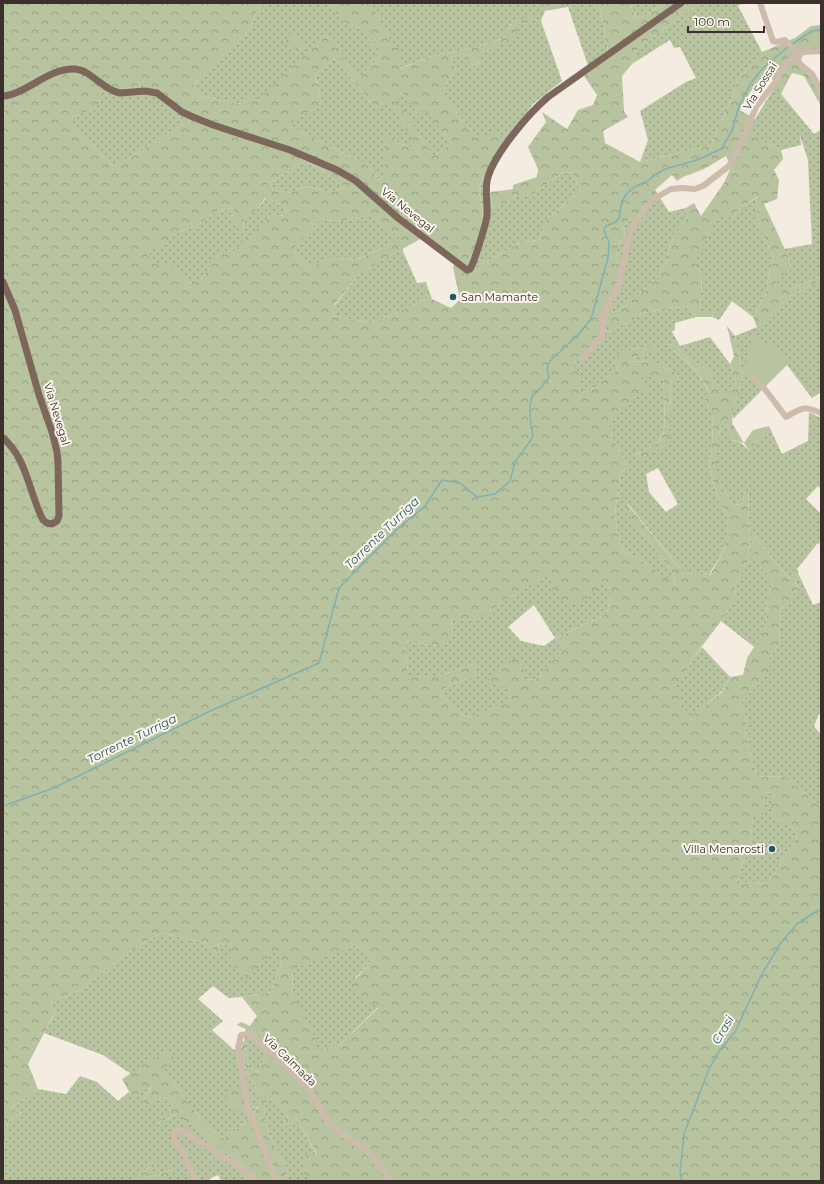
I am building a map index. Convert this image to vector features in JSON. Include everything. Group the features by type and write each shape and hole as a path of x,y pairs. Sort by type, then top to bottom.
{"main road":[{"name":"Via Nevegal","path":"3,96 11,94 54,74 65,70 75,69 84,72 116,92 145,91 157,93 182,112 193,117 290,150 350,177 398,218 467,270 470,268 476,253 486,219 486,189 490,172 506,145 522,124 548,97 681,3"},
{"name":"Via Nevegal","path":"3,282 15,310 39,395 55,444 58,462 59,510 58,519 55,523 49,524 44,522 19,459 12,447 3,438"}],"street":[{"path":"760,3 772,39 777,42 783,40 788,42 798,53 799,63 812,74 821,91"},
{"path":"798,53 821,51"},
{"name":"Via Sossai","path":"583,359 603,334 603,315 618,284 630,233 635,223 651,202 659,196 671,189 695,189 703,186 729,166 742,141 756,106 777,80 786,63 798,53"},
{"path":"753,377 764,388 786,417 801,408 811,409 821,413"},
{"name":"Via Calmada","path":"276,1181 248,1108 238,1048 241,1035 249,1034 275,1056 309,1089 330,1125 368,1152 392,1181"},
{"path":"196,1181 185,1156 174,1140 175,1131 182,1131 227,1159 257,1181"}],"green space":[{"path":"3,3 264,3 256,13 251,28 193,85 202,96 241,104 249,97 258,99 325,37 335,39 344,60 360,78 380,55 361,29 343,22 328,3 371,3 393,45 401,50 401,68 439,54 470,49 504,38 514,22 532,17 532,22 518,24 513,39 498,47 480,53 481,62 472,66 465,54 450,58 456,70 440,93 479,139 493,132 506,141 478,187 483,212 476,265 488,261 519,243 538,240 547,219 581,191 572,173 563,172 532,195 516,195 493,209 490,192 513,189 513,185 537,177 538,169 528,147 546,122 542,112 567,129 578,110 593,105 597,95 584,76 609,58 598,3 630,3 636,20 666,3 700,3 638,48 632,64 622,76 624,111 628,117 603,131 605,143 640,162 711,145 733,96 737,81 762,52 795,38 811,26 821,25 821,50 806,51 797,63 815,82 821,99 821,106 804,76 792,73 784,88 776,85 768,73 752,90 740,110 755,119 751,135 781,150 783,159 774,170 779,180 777,199 764,204 788,256 791,268 777,282 774,289 789,289 821,277 821,281 791,296 757,327 753,317 768,289 767,283 774,258 759,227 757,197 740,208 732,219 722,211 695,258 702,278 700,312 715,311 712,317 696,317 687,306 644,313 603,334 583,359 575,362 572,370 581,373 581,393 598,387 599,381 614,373 618,368 613,364 622,349 631,350 655,345 662,350 631,358 629,361 655,362 676,373 679,379 671,382 669,436 665,446 643,459 633,456 644,451 662,437 665,418 664,380 652,377 642,377 638,383 646,387 647,393 636,393 636,399 611,418 610,433 627,465 620,475 615,514 619,542 626,553 639,558 676,586 672,572 625,510 627,504 684,573 710,575 726,546 728,520 714,486 709,464 712,445 713,416 705,400 708,390 695,369 664,344 674,345 686,357 709,370 713,380 730,394 736,376 730,364 734,356 727,326 735,336 743,375 733,411 732,423 744,443 732,440 726,420 722,423 717,442 717,477 732,504 741,505 748,481 750,558 736,583 734,599 721,621 690,662 686,676 675,685 689,718 722,692 730,677 743,675 747,658 767,627 766,603 773,581 755,561 753,535 790,579 797,569 799,575 795,582 798,589 781,609 779,644 770,657 770,672 739,704 747,718 745,733 757,776 786,777 815,802 821,805 821,1181 307,1181 308,1178 302,1171 306,1154 317,1154 296,1118 284,1127 287,1115 273,1099 266,1102 264,1111 268,1132 286,1168 287,1181 245,1181 247,1169 223,1150 208,1163 218,1148 194,1123 184,1126 184,1111 156,1124 175,1101 164,1097 138,1110 151,1087 132,1097 122,1079 169,1049 175,1059 163,1069 206,1126 224,1138 245,1123 259,1106 256,1101 261,1095 247,1076 241,1043 244,1041 249,1067 258,1072 266,1055 255,1033 237,1025 241,1022 250,1026 257,1016 242,997 271,992 282,959 274,952 248,978 229,961 233,947 219,943 218,955 206,943 161,933 130,951 82,989 51,1003 55,1012 28,1064 38,1089 11,1108 21,1113 8,1123 3,1153","holes":["334,58 375,108 389,100 422,156 409,146 398,143 391,137 384,138 385,174 379,180 367,165 291,127 294,120 322,105 315,76","143,85 190,120 114,167 71,122 73,116 95,109 106,92","402,93 418,115 425,110 452,143 433,156 395,97","726,156 731,167 724,183 701,216 694,203 686,208 687,219 676,231 669,247 666,262 654,281 619,311 604,314 619,284 617,249 626,232 623,227 630,219 635,223 659,196 655,190 672,175 677,181 683,177 704,169","304,161 317,167 345,188 330,192 306,186 289,193 280,191 268,184","265,198 283,206 283,216 272,214 230,254 222,248 200,281 187,283 182,275 171,264 158,265 148,253 151,247 161,246 167,243 172,235 198,225 216,212 232,208 237,233 243,232 244,218 257,210","369,215 400,239 359,259 330,258 308,268 293,250 321,218 337,222","422,238 455,262 453,267 460,300 451,308 432,299 426,282 427,298 371,323 333,316 334,305 359,274","549,573 552,589 565,602 576,604 590,597 604,579 611,592 607,614 555,638 564,648 535,680 525,679 520,655 495,672 488,683 510,688 508,702 468,718 441,696 443,689 476,675 476,663 439,676 408,676 405,641 437,646 447,643 453,634 451,619 478,619","772,792 772,817 792,827 797,838 769,882 737,883 738,875 750,847 753,814 763,815 763,793","355,945 374,958 348,987 378,1008 342,1043 316,1053 316,1038 292,994 293,969"]},
{"path":"264,3 328,3 343,22 361,29 380,55 360,78 344,60 335,39 325,37 258,100 241,104 202,96 193,85 251,28 256,13"},
{"path":"371,3 541,3 545,11 541,21 562,81 533,104 506,141 479,139 440,93 456,70 450,58 465,54 473,66 481,62 479,53 498,47 518,24 532,22 511,24 504,38 470,49 439,54 400,68 393,46"},
{"path":"578,3 598,3 605,33 609,58 590,71 568,7"},
{"path":"578,3 568,7 545,11 540,4"},
{"path":"630,3 666,3 636,20"},
{"path":"700,3 742,3 738,6 762,52 737,81 733,96 711,145 640,162 648,140 640,111 686,82 696,78 680,47 674,48 670,40 632,64 638,48"},
{"path":"286,33 295,36 305,44 299,50 287,46"},
{"path":"334,58 375,108 389,100 423,157 409,146 398,143 391,137 385,174 379,180 367,165 291,127 293,120 322,105 315,76"},
{"path":"143,85 190,120 114,167 71,122 73,116 95,109 106,92"},
{"path":"776,85 784,88 781,94 814,134 821,130 821,277 789,289 774,289 777,282 791,268 788,256 784,249 812,244 808,160 800,136 801,145 781,150 750,135 755,119"},
{"path":"402,93 418,114 425,109 452,143 433,156 394,97"},
{"path":"304,161 317,167 345,188 330,192 306,186 289,193 280,191 268,184"},
{"path":"490,168 490,192 493,209 516,195 532,195 563,172 572,173 581,191 547,219 538,240 519,243 488,261 476,265 483,212 478,187"},
{"path":"659,196 669,212 686,208 687,219 676,231 669,247 666,262 654,281 619,311 603,315 619,284 617,249 626,233 623,227 630,219 635,223"},
{"path":"758,197 757,210 759,227 774,258 767,283 768,289 753,317 732,301 719,320 712,317 715,312 700,312 702,278 694,259 722,210 732,219 740,208"},
{"path":"266,198 283,206 284,216 272,214 230,255 222,249 200,281 187,283 182,275 158,265 148,253 151,247 161,246 172,235 198,225 216,212 232,208 237,233 243,232 244,218 257,210"},
{"path":"369,215 401,239 358,259 330,258 308,268 293,250 321,218 337,222"},
{"path":"402,249 417,283 426,282 427,298 371,323 333,316 334,306 359,274"},
{"path":"821,281 821,392 812,398 787,365 783,355 755,382 761,391 733,419 733,411 743,375 735,336 757,327 791,296"},
{"path":"687,306 696,317 675,323 675,329 672,332 680,346 710,337 730,364 736,376 730,395 713,380 709,370 686,357 674,345 665,344 695,370 708,391 705,400 713,416 712,445 709,464 714,486 728,520 726,546 709,575 684,573 628,504 625,510 672,572 676,587 639,558 626,553 619,542 615,514 620,475 627,465 610,433 610,419 636,393 637,383 642,377 652,377 664,380 665,417 662,436 654,445 634,455 658,450 665,446 670,412 671,382 679,379 676,373 655,362 629,361 631,358 661,350 655,345 631,350 613,364 618,368 614,373 599,381 598,387 581,393 572,370 575,362 603,334 644,313","holes":["658,468 678,504 666,512 649,492 646,474"]},
{"path":"753,334 783,355 787,365 761,391 755,382 743,375"},
{"path":"809,412 821,418 821,489 818,486 806,499 821,514 821,543 817,544 797,569 791,580 754,536 755,561 773,581 766,603 767,627 754,647 721,621 734,599 736,583 750,558 748,482 741,505 732,504 717,477 717,442 722,423 726,420 732,440 741,443 749,451 769,426 782,454 808,441"},
{"path":"769,426 749,451 744,443 753,430"},
{"path":"550,572 604,579 611,592 607,614 555,638 564,648 535,680 525,679 510,688 509,702 468,718 441,696 443,689 476,675 476,663 439,676 408,676 405,641 437,646 453,634 451,619 478,619","holes":["534,605 555,638 544,646 521,641 508,627"]},
{"path":"799,575 813,605 821,602 821,714 819,714 814,726 821,735 821,805 815,802 786,777 757,776 745,733 747,718 739,704 770,672 770,657 779,644 781,609 798,589 795,582"},
{"path":"702,647 730,677 722,691 689,719 674,685 686,676 690,662"},
{"path":"773,792 772,817 792,827 797,838 769,882 737,883 738,875 750,847 753,814 763,793"},
{"path":"161,933 206,943 218,955 219,943 234,947 274,952 282,959 271,992 229,998 213,986 198,999 223,1021 212,1030 234,1050 242,1048 247,1076 261,1095 259,1105 245,1123 224,1138 206,1126 163,1069 169,1049 131,1074 103,1055 44,1033 55,1013 51,1003 82,989 130,951"},
{"path":"355,945 374,958 355,978 378,1007 342,1043 316,1053 292,994 293,968"},
{"path":"246,1029 255,1033 266,1055 258,1072 249,1067 244,1041"},
{"path":"80,1076 97,1082 118,1101 129,1092 132,1097 151,1086 139,1109 164,1097 175,1101 157,1124 184,1111 218,1148 209,1162 223,1150 247,1169 245,1181 221,1181 218,1175 209,1179 210,1181 166,1181 173,1169 148,1178 155,1161 135,1181 3,1181 3,1153 8,1123 21,1113 11,1108 38,1089 66,1094"},
{"path":"234,1088 244,1091 252,1099 246,1110 234,1110 223,1093"},
{"path":"273,1099 287,1115 284,1127 296,1118 317,1155 306,1154 307,1181 287,1181 286,1168 268,1132 264,1111 266,1102"},
{"path":"156,1160 148,1178 174,1169 166,1181 135,1181"}],"waterway":[{"name":"Torrente Turriga","path":"792,44 812,31 821,30"},
{"name":"Torrente Turriga","path":"3,806 54,788 208,712 319,663 339,588 395,531 425,506 442,480 460,483 477,497 495,494 510,481 515,462 533,437 530,414 532,398 549,377 547,369 548,365 550,361 578,335 591,319 608,258 609,242 604,229 606,226 616,222 619,218 622,201 627,193 665,169 697,160 721,149 732,131 739,106 751,83 763,68 789,46"},
{"name":"Crasi","path":"682,1181 680,1172 684,1134 709,1069 720,1050 735,1032 761,976 780,944 797,924 821,910"}],"place":[{"name":"San Mamante","path":"453,297"},
{"name":"Villa Menarosti","path":"772,849"}]}
